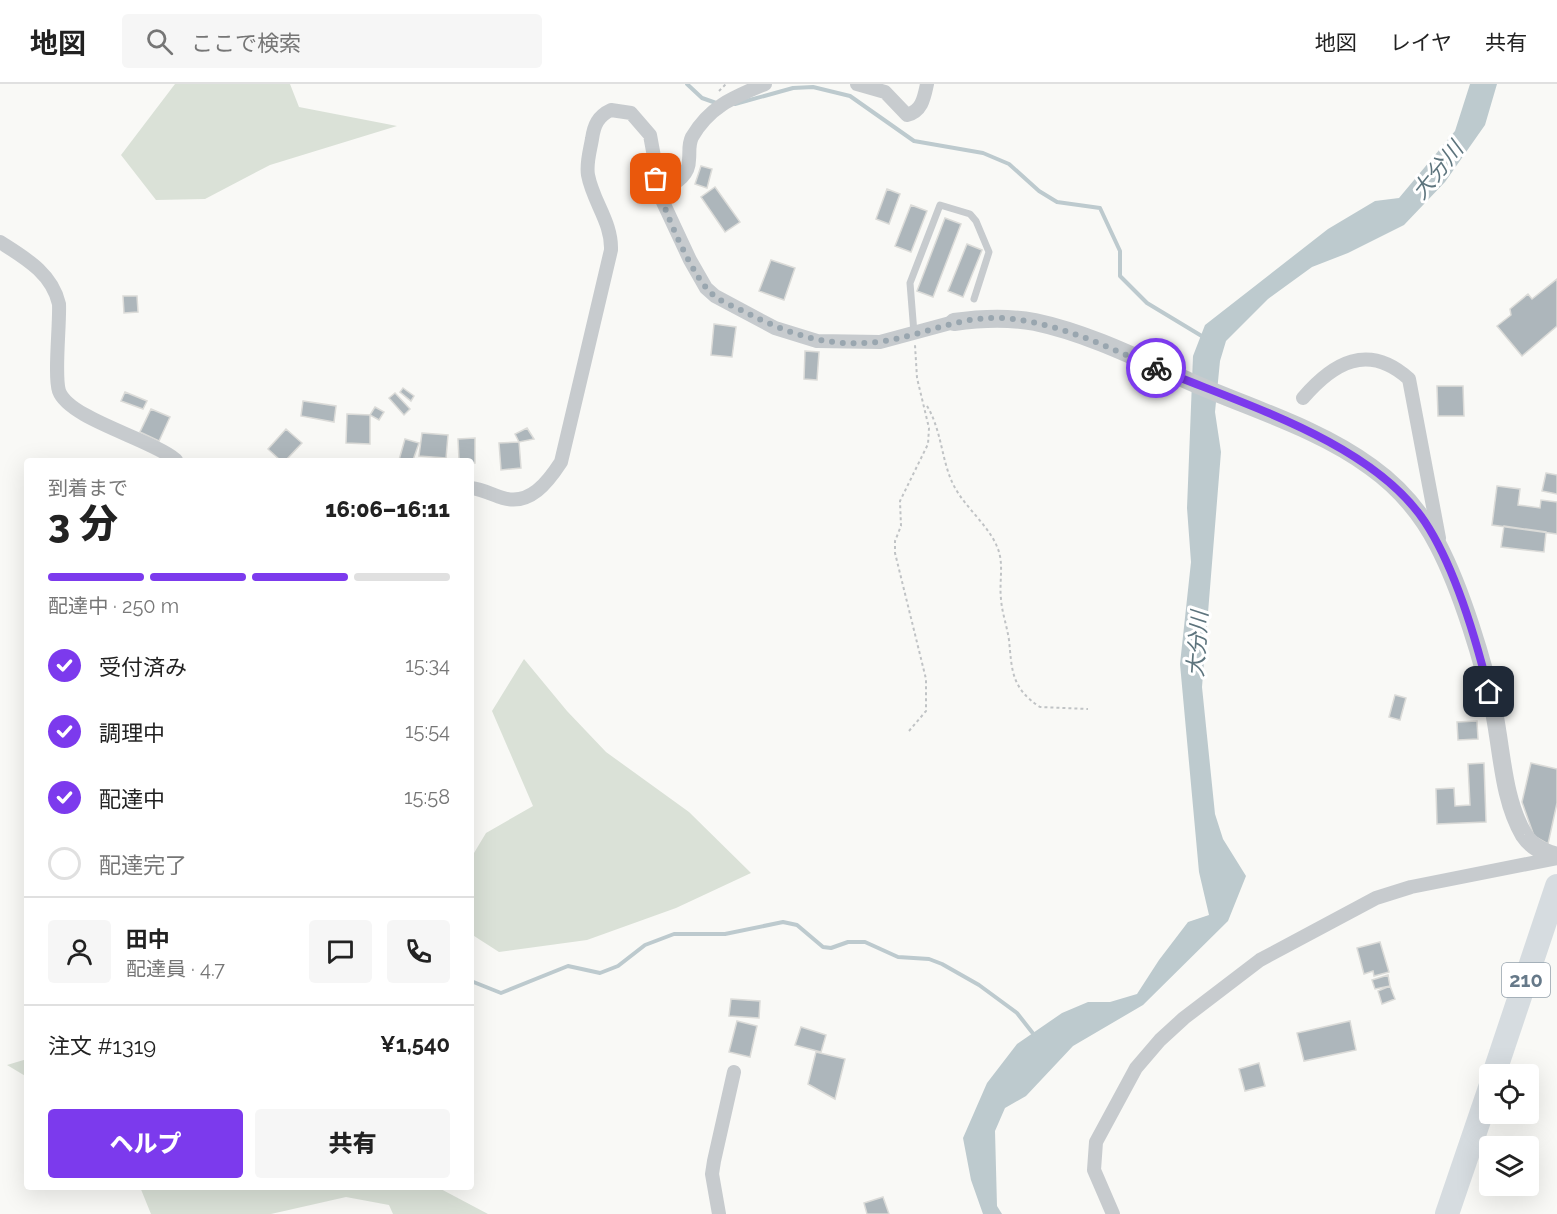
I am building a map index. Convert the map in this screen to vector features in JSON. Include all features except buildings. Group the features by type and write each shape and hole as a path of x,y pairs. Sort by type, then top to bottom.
{"highway":[{"name":"210","path":"1497,1064 1557,886"},
{"path":"1447,1214 1479,1120"}],"street":[{"path":"658,191 673,184 686,171 692,139 712,112 723,102 765,84"},
{"path":"857,84 885,92 907,115 913,113 922,103 927,84"},
{"path":"474,489 502,498 518,500 529,496 547,483 561,462 611,250 610,232 591,186 587,167 594,127 604,113 622,110 631,113 644,125 653,146 658,191 690,260 706,288 715,296 775,328 817,341 871,343 954,322 986,318 1036,322 1071,332 1295,426 1349,452 1382,475 1424,521 1444,558"},
{"path":"0,242 34,265 47,277 57,294 60,304 59,391 68,404 93,419 163,450 173,458"},
{"path":"1303,398 1329,371 1355,361 1376,362 1409,380 1434,520 1444,558 1484,672 1515,812 1530,843 1543,852 1557,857"},
{"path":"1113,1214 1094,1170 1093,1150 1099,1134 1136,1068 1168,1030 1260,960 1376,898 1442,880 1557,857"},
{"path":"719,1214 712,1174 734,1071"}],"lane":[{"path":"915,333 910,283 940,205 970,214 976,221 989,252 974,299"}],"path":[{"path":"909,731 926,711 926,679 897,567 895,547 901,526 900,501 928,444 925,404 917,378 915,333"},
{"path":"925,404 935,419 947,471 954,487 998,550 1002,568 1001,599 1009,639 1011,674 1015,682 1040,707 1088,709"}],"shaded area":[{"path":"175,84 290,84 299,107 397,126 270,165 205,199 156,200 121,155"},
{"path":"524,659 567,711 606,752 689,812 751,873 676,908 587,940 499,952 474,936 474,853 486,833 533,806 492,711"},
{"path":"24,1060 24,1075 7,1065"},
{"path":"141,1190 443,1190 488,1214 393,1214 389,1205 346,1197 271,1214 151,1214"}],"water":[{"name":"大分川","path":"1470,84 1497,84 1485,125 1445,182 1404,225 1348,253 1312,267 1268,299 1226,341 1220,361 1215,412 1221,452 1202,687 1215,814 1223,839 1246,876 1228,921 1143,1005 1073,1046 1026,1096 1005,1108 995,1131 997,1206 1002,1214 983,1214 971,1180 963,1138 987,1083 1017,1044 1062,1013 1088,1002 1110,1002 1137,994 1188,922 1209,915 1199,872 1180,664 1191,562 1187,508 1193,356 1205,325 1328,229 1375,201 1399,198 1455,131"}],"waterway":[{"path":"687,84 702,98 719,104"},
{"path":"735,104 793,88 813,87 850,96 914,141 983,153 1009,164 1039,191 1057,202 1100,208 1120,251 1120,276 1147,303 1205,338"},
{"path":"474,982 501,993 568,966 600,973 618,966 645,945 674,934 725,934 783,922 797,925 823,947 831,948 848,942 865,942 898,957 929,959 942,964 979,985 1017,1013 1035,1036"}],"way so far":[{"path":"656,179 658,191 676,232 706,288 715,296 775,328 817,341 871,343 887,341 954,322 986,318 1018,319 1071,332 1156,368"}],"route":[{"path":"1156,368 1295,426 1349,452 1393,485 1424,521 1439,546 1471,632 1489,692"}]}
